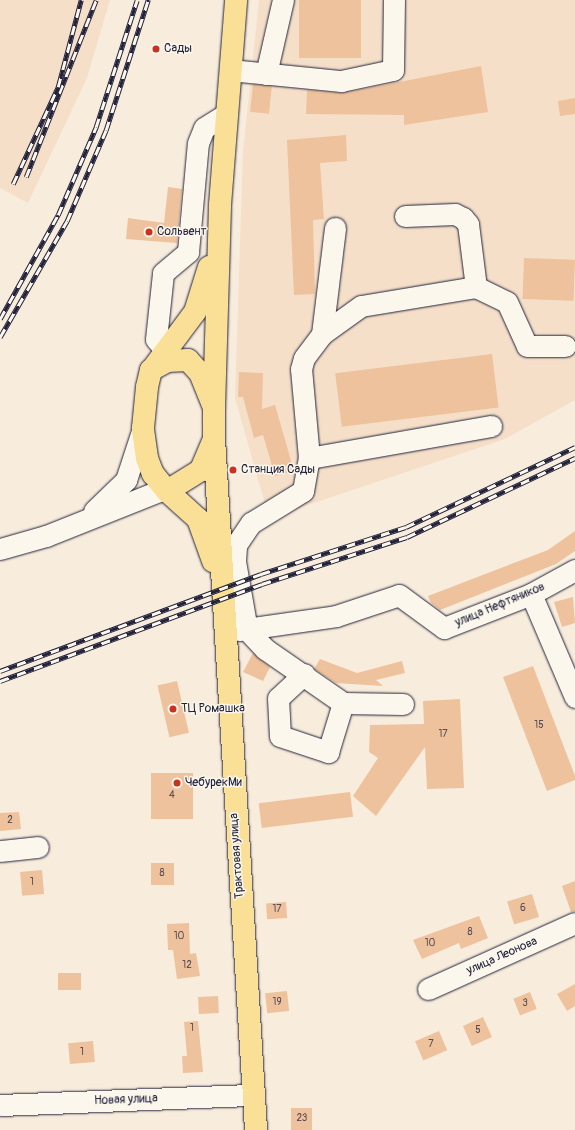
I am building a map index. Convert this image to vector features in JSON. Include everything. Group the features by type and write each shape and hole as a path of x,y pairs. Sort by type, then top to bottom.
{"highway":[{"path":"221,583 198,519 166,490 153,474 147,458 143,428 151,370 168,353 195,312 209,272 220,205 236,0"},
{"name":"Трактовая улица","path":"220,205 214,439 223,631 256,1130"},
{"path":"151,370 167,361 188,360 200,373 214,408"},
{"path":"166,490 201,470 214,439"}],"street":[{"path":"266,74 284,0"},
{"path":"230,70 341,81 394,70 394,0"},
{"path":"168,353 156,339 164,273 188,252 198,143 204,128 226,114"},
{"path":"406,216 455,214 463,218 468,224 476,287"},
{"path":"322,334 335,228"},
{"path":"403,704 343,703 304,674 265,649 247,630 235,561 236,545 251,523 303,491 309,458 301,369 322,334 361,306 476,287 507,302 528,346 565,346"},
{"path":"309,458 491,426"},
{"path":"80,523 126,480 143,428"},
{"path":"0,549 80,523 166,490"},
{"name":"улица Нефтяников","path":"223,631 247,630 336,616 399,595 444,628 531,594 575,570"},
{"path":"531,594 575,697"},
{"path":"304,674 278,698 280,736 328,752 343,703"},
{"path":"0,851 38,847"},
{"name":"улица Леонова","path":"428,990 575,923"},
{"name":"Новая улица","path":"0,1105 253,1095"}],"shaded area":[{"path":"0,0 110,0 87,78 28,203 0,188"},
{"path":"259,0 575,0 575,400 505,439 269,518 235,398 243,152"}],"building":[{"path":"299,0 361,0 361,58 299,58"},
{"path":"481,66 488,112 404,125 404,115 306,114 307,90 343,93"},
{"path":"253,84 272,86 269,114 250,112"},
{"path":"575,98 575,114 560,116 558,101"},
{"path":"346,135 347,161 320,163 324,219 313,220 315,294 294,295 287,140"},
{"path":"168,187 182,189 177,243 126,239 128,218 164,223"},
{"path":"524,258 575,260 574,301 523,299"},
{"path":"492,354 499,408 342,427 335,373"},
{"path":"239,372 263,373 262,409 275,405 294,471 275,476 263,435 254,438 243,397 238,397"},
{"path":"575,531 575,551 556,564 440,610 431,603 428,596 548,550"},
{"path":"573,597 575,623 562,627 554,602"},
{"path":"253,653 270,667 263,681 243,672"},
{"path":"320,659 357,673 402,661 405,673 376,680 383,686 336,683 314,669"},
{"path":"533,666 575,776 575,780 547,791 503,677"},
{"name":"ТЦ Ромашка","path":"177,681 189,733 169,737 158,685"},
{"path":"460,699 464,788 427,789 425,747 376,816 353,796 378,758 369,752 370,725 424,724 423,701"},
{"path":"151,773 193,773 193,819 151,819"},
{"path":"350,792 353,817 262,828 259,803"},
{"path":"19,812 21,829 0,831 0,813"},
{"path":"151,863 174,863 174,885 151,885"},
{"path":"42,870 44,894 22,896 20,872"},
{"path":"575,881 575,911 571,912 562,886"},
{"path":"532,894 539,917 514,925 507,902"},
{"path":"286,902 287,918 267,919 266,903"},
{"path":"479,916 488,938 461,949 459,943 422,959 413,940"},
{"path":"189,923 190,954 196,953 200,976 177,979 173,950 168,950 167,924"},
{"path":"58,973 81,973 81,990 58,990"},
{"path":"575,984 575,1006 567,1011 557,994"},
{"path":"287,991 289,1011 267,1013 265,993"},
{"path":"530,992 537,1009 520,1015 513,999"},
{"path":"218,996 219,1013 199,1014 198,997"},
{"path":"483,1017 492,1037 472,1046 463,1026"},
{"path":"198,1021 203,1072 183,1073 182,1056 187,1056 184,1022"},
{"path":"439,1031 447,1050 423,1060 415,1041"},
{"path":"93,1041 95,1062 70,1064 68,1043"},
{"path":"291,1108 312,1108 312,1130 291,1130"}],"railway":[{"path":"13,184 58,87 81,0"},
{"path":"26,177 96,0"},
{"path":"0,319 58,215 96,127 137,0"},
{"path":"0,337 67,221 106,130 148,0"},
{"path":"0,671 261,574 406,527 575,447"},
{"path":"0,681 262,584 407,537 575,458"}],"place":[{"name":"Сады","path":"156,49"},
{"name":"Сольвент","path":"149,232"},
{"name":"Станция Сады","path":"233,470"},
{"name":"ТЦ Ромашка","path":"173,709"},
{"name":"ЧебурекМи","path":"177,783"}]}
